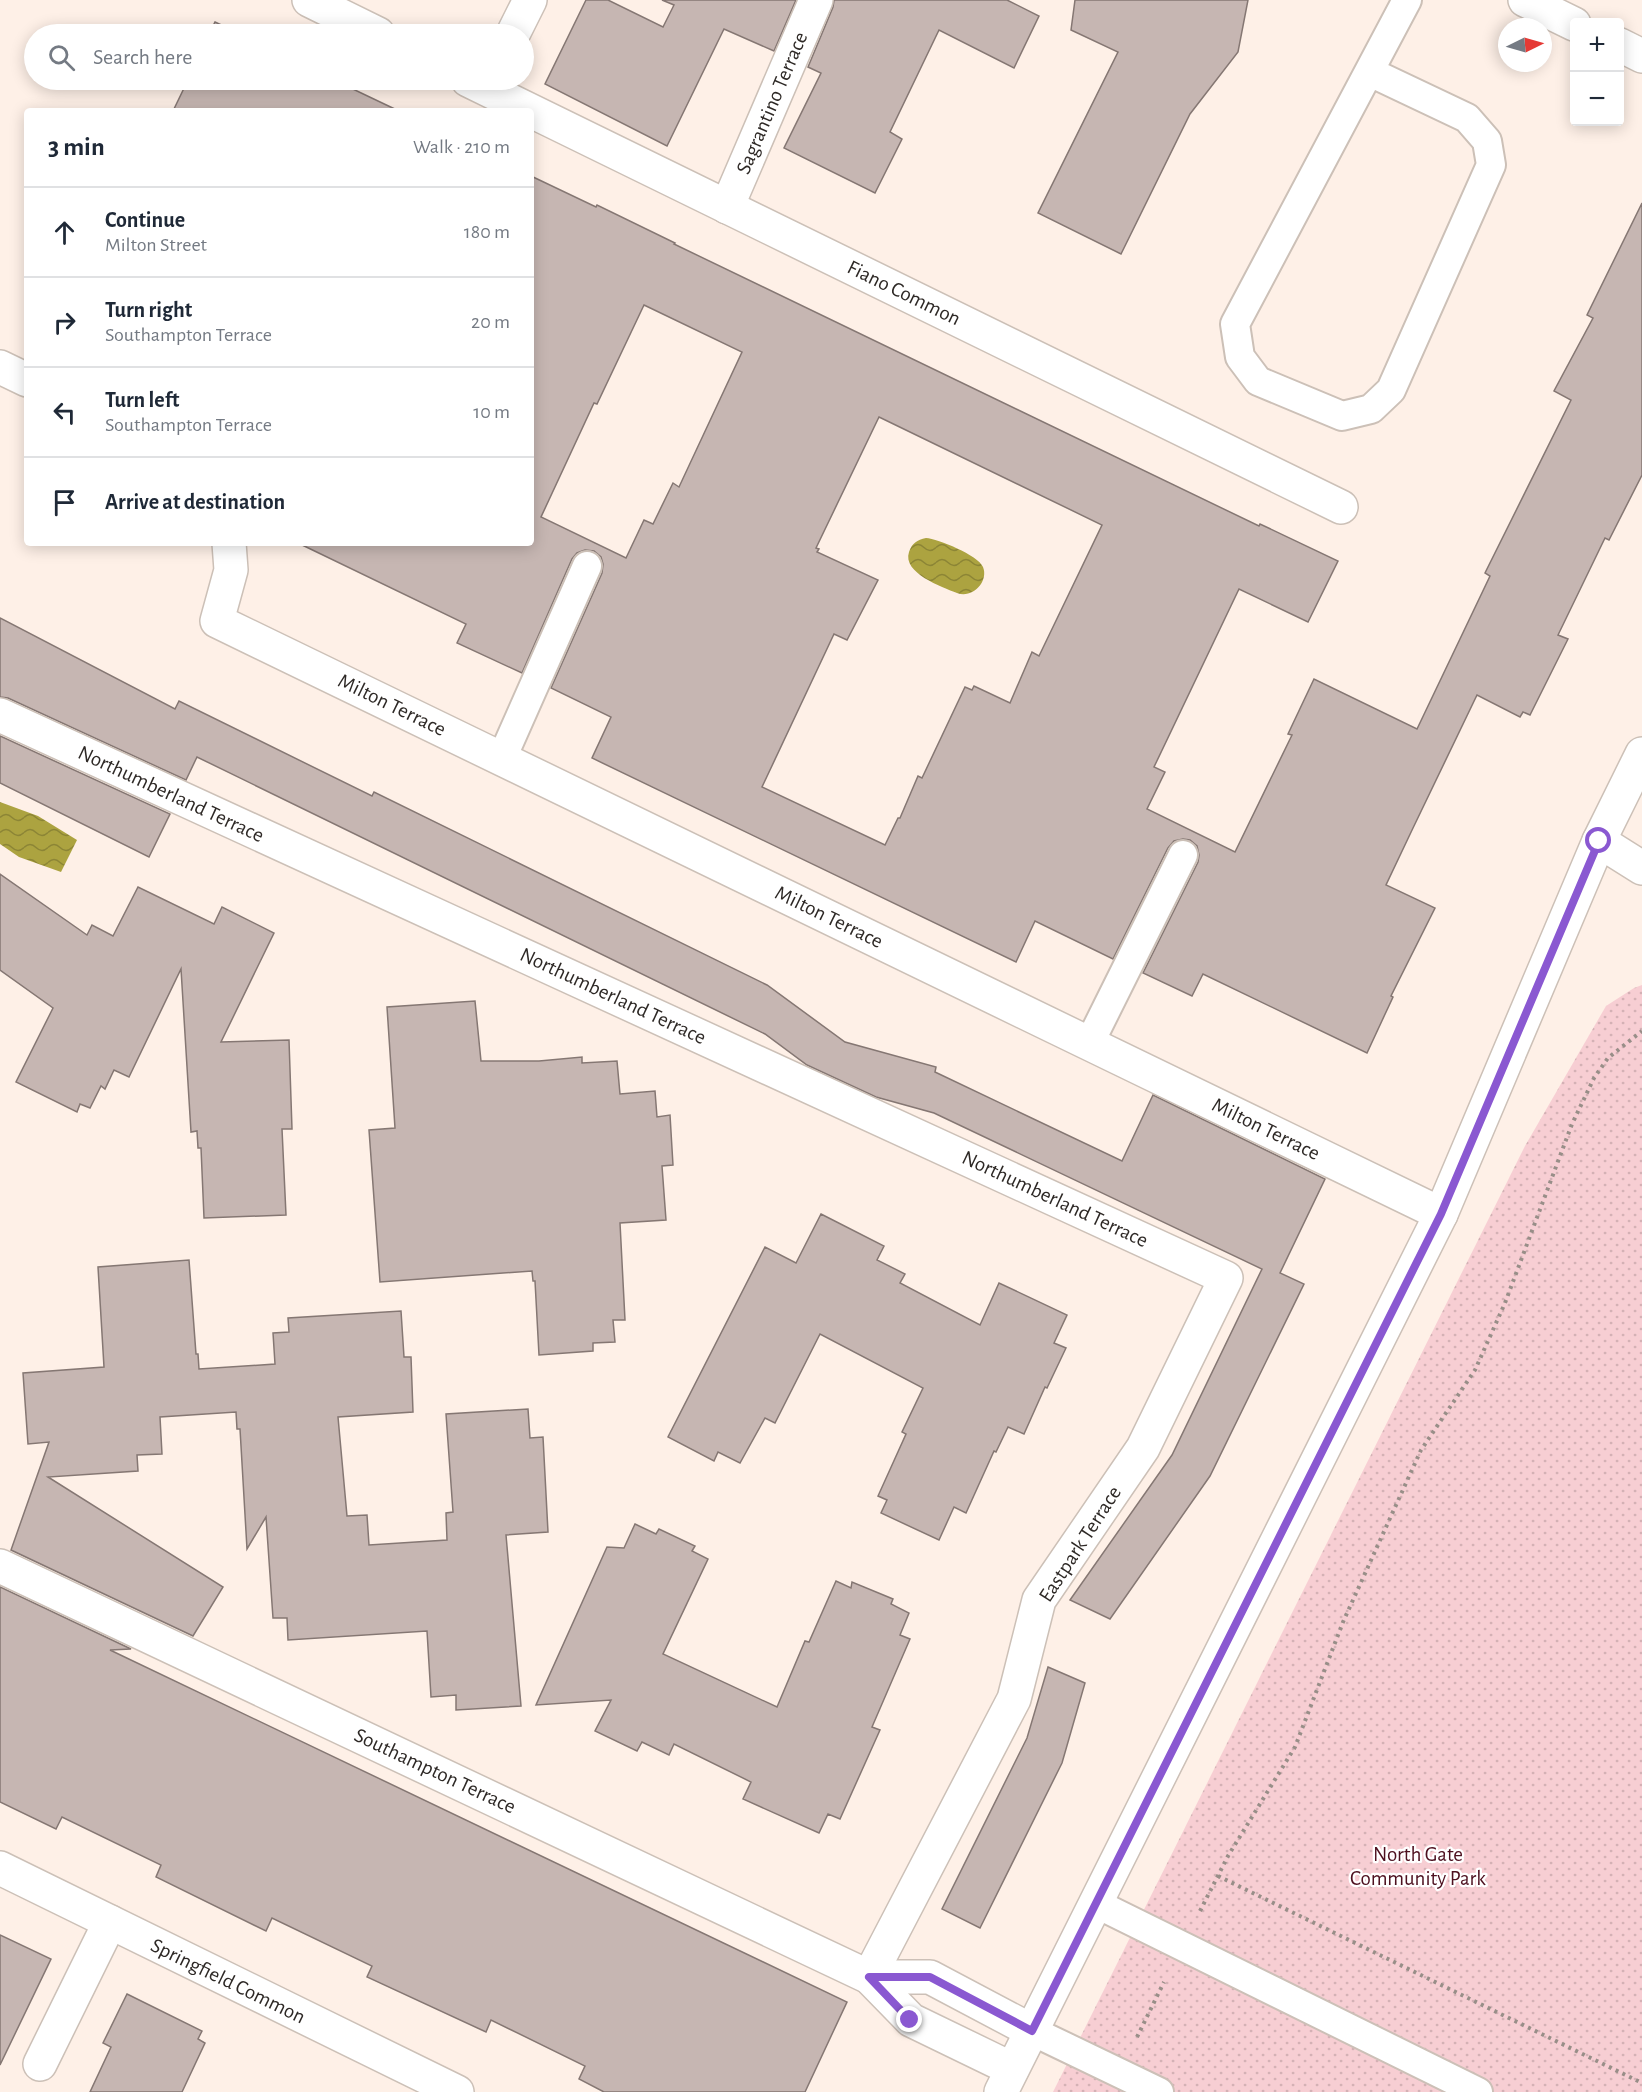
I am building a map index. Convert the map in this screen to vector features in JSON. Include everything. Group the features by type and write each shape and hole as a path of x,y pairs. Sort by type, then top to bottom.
{"street":[{"path":"309,0 358,24"},
{"path":"518,24 530,0"},
{"name":"Sagrantino Terrace","path":"727,207 816,0"},
{"path":"1525,0 1570,22"},
{"path":"1624,47 1642,56"},
{"name":"Fiano Common","path":"496,90 531,108"},
{"name":"Fiano Common","path":"534,109 727,207 1341,507"},
{"path":"0,367 24,379"},
{"name":"Milton Terrace","path":"229,546 231,570 217,621 1441,1214"},
{"name":"Northumberland Terrace","path":"0,715 1226,1278"},
{"path":"1006,2080 1441,1214 1599,841 1642,754"},
{"path":"1599,841 1642,868"},
{"name":"Eastpark Terrace","path":"869,1977 1014,1699 1039,1600 1143,1448 1226,1278"},
{"name":"Southampton Terrace","path":"0,1566 869,1977 910,2020 1006,2080"},
{"name":"Springfield Common","path":"0,1868 110,1922 416,2084 457,2092"},
{"path":"40,2064 110,1922"},
{"name":"Southampton Terrace","path":"869,1977 930,1977 1032,2031"}],"lane":[{"path":"1370,72 1467,118 1487,141 1491,165 1391,390 1371,410 1342,416 1258,381 1240,357 1235,324 1407,0"},
{"path":"502,758 587,566"},
{"path":"1089,1044 1183,855"},
{"path":"1095,1903 1478,2092"},
{"path":"1032,2031 1159,2092"}],"path":[{"path":"1119,2073 1228,1856 1295,1747 1343,1622 1421,1450 1475,1370 1504,1304 1572,1124 1594,1078 1608,1058 1642,1031"},
{"path":"1218,1876 1642,2083"}],"green space":[{"name":"North Gate Community Park","path":"1642,985 1642,2092 1053,2092 1525,1146 1606,1006"}],"water":[{"path":"926,538 957,548 980,562 984,578 978,588 968,594 957,593 917,573 908,560 909,552 915,542"},
{"path":"0,802 38,816 77,840 61,872 19,857 0,844"}],"building":[{"path":"586,0 608,0 663,27 674,5 662,0 796,0 774,51 724,29 667,146 545,84"},
{"path":"834,0 1007,0 1039,16 1014,68 939,30 890,132 902,139 875,193 784,148 821,73 808,67"},
{"path":"1075,0 1248,0 1238,52 1190,114 1121,254 1038,213 1118,52 1071,30"},
{"path":"183,90 355,90 393,108 174,108"},
{"path":"534,177 596,207 597,205 1259,526 1260,524 1338,561 1308,622 1239,589 1154,767 1165,772 1147,809 1235,852 1292,735 1288,734 1314,679 1417,729 1490,576 1485,573 1571,400 1554,391 1593,318 1587,315 1642,203 1642,475 1609,540 1605,538 1558,635 1568,639 1530,715 1523,712 1520,717 1477,695 1413,828 1386,885 1435,908 1391,996 1393,997 1367,1053 1203,974 1192,996 1143,973 1198,862 1197,846 1190,840 1174,841 1168,848 1113,959 1035,921 1016,962 592,758 611,717 551,688 602,573 601,557 594,551 585,550 577,553 572,559 522,673 457,643 466,624 304,546 534,546","holes":["644,305 742,352 679,487 673,483 653,524 644,520 626,558 541,517 594,403 597,404","879,417 1102,525 1039,656 1032,652 1010,703 974,686 972,690 965,687 922,778 918,776 900,818 885,845 762,787 834,634 847,640 878,580 817,552 819,549 816,548"]},
{"path":"0,618 175,709 179,701 372,796 374,792 767,985 845,1042 936,1067 935,1072 1122,1161 1153,1095 1325,1179 1280,1273 1304,1284 1210,1476 1110,1619 1070,1600 1172,1455 1262,1269 934,1113 876,1097 807,1065 765,1034 197,757 186,780 8,698 0,697"},
{"path":"0,736 170,814 149,857 0,783"},
{"path":"0,874 87,935 92,925 113,936 138,887 214,924 222,907 274,933 221,1042 289,1040 292,1129 282,1129 286,1215 204,1218 201,1148 198,1148 197,1131 191,1132 181,969 129,1077 114,1070 105,1089 101,1086 90,1108 80,1104 77,1112 16,1082 53,1008 0,970"},
{"path":"475,1001 481,1061 539,1061 582,1057 582,1063 617,1061 620,1094 655,1091 657,1117 670,1115 673,1165 662,1166 666,1220 620,1223 625,1320 613,1320 615,1342 593,1343 593,1351 539,1355 535,1281 533,1281 532,1271 380,1282 369,1130 395,1128 387,1007"},
{"path":"821,1214 884,1246 877,1260 905,1274 900,1283 980,1325 999,1283 1067,1315 1054,1343 1066,1348 1024,1434 1008,1427 996,1452 994,1451 966,1513 954,1507 939,1540 881,1513 887,1500 878,1496 906,1434 902,1432 923,1388 820,1334 775,1423 765,1418 740,1463 718,1452 714,1461 668,1437 765,1247 796,1263"},
{"path":"189,1260 199,1369 275,1364 273,1333 289,1332 288,1318 401,1311 404,1357 411,1357 413,1412 338,1417 347,1516 367,1515 369,1545 447,1540 446,1513 453,1512 446,1414 528,1409 530,1438 543,1437 548,1532 506,1535 521,1706 456,1710 456,1695 431,1697 427,1631 288,1640 287,1618 273,1618 266,1517 247,1549 240,1429 237,1429 236,1412 160,1417 162,1454 137,1455 138,1471 48,1477 223,1587 193,1636 11,1550 49,1442 28,1444 23,1373 104,1367 98,1267"},
{"path":"635,1524 656,1534 659,1529 695,1546 692,1551 708,1559 663,1654 777,1707 805,1641 809,1642 836,1581 851,1588 852,1582 893,1599 891,1604 909,1613 900,1635 910,1639 872,1727 880,1730 840,1819 828,1814 819,1833 743,1799 751,1782 674,1744 669,1755 642,1742 637,1751 595,1731 611,1700 536,1705 607,1547 624,1548"},
{"path":"0,1587 131,1649 110,1650 847,2002 805,2092 604,2092 579,2079 585,2066 491,2020 486,2032 367,1977 372,1966 272,1918 266,1931 156,1877 161,1865 62,1817 56,1829 0,1802"},
{"path":"1048,1667 1085,1683 1062,1763 980,1928 942,1909 1027,1738"},
{"path":"0,1935 51,1959 0,2065"},
{"path":"127,1994 202,2031 198,2039 205,2043 182,2092 90,2092 111,2047 103,2043"}],"route":[{"path":"910,2020 869,1977 930,1977 1032,2031 1441,1214 1599,841"}]}
